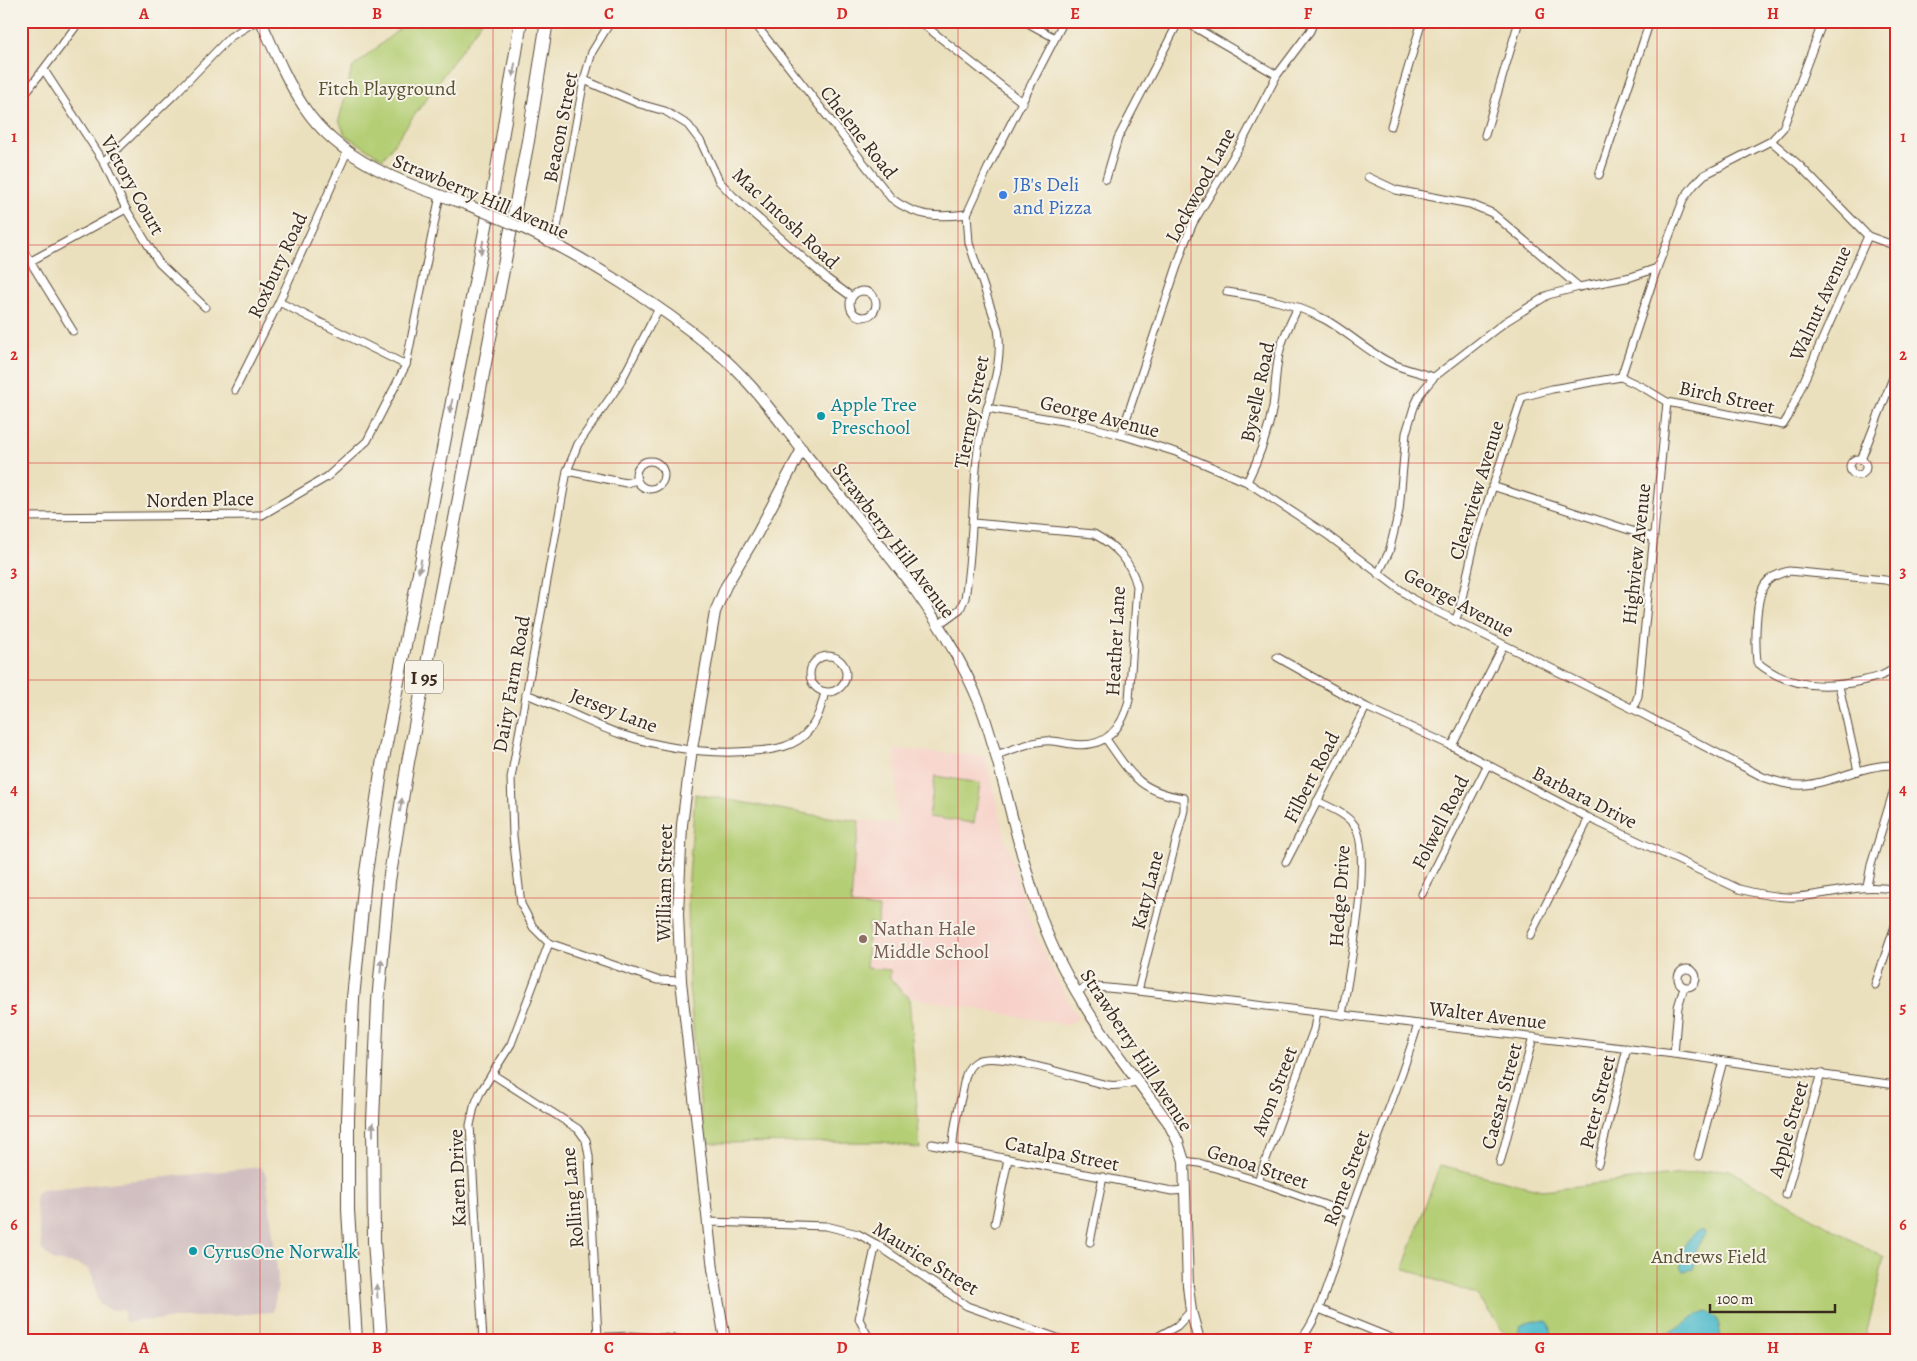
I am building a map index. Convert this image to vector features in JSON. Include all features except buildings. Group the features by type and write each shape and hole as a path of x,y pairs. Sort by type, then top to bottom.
{"highway":[{"name":"I 95","path":"356,1340 348,1210 348,1119 353,998 365,879 383,759 497,168 521,21"},
{"name":"I 95","path":"381,1340 374,1241 373,1121 378,1001 388,891 410,753 532,118 547,21"}],"main road":[{"name":"Strawberry Hill Avenue","path":"261,21 293,89 304,107 328,136 348,152 375,169 468,205 554,244 659,308 714,349 772,409 906,578 938,624 980,703 1018,839 1042,919 1054,951 1086,1009 1168,1122 1178,1142 1184,1161 1188,1286 1192,1311 1200,1340"},
{"name":"William Street","path":"725,1340 712,1269 681,981 678,914 684,808 715,612 726,586 757,534 802,449"}],"street":[{"path":"21,98 80,21"},
{"path":"104,162 175,94 230,37 256,21"},
{"name":"Beacon Street","path":"554,244 584,80 592,52 611,21"},
{"name":"Chelene Road","path":"753,21 891,198 902,207 925,216 945,217 967,214"},
{"path":"919,21 1023,103"},
{"path":"1024,21 1055,38"},
{"name":"Tierney Street","path":"938,624 960,609 965,598 973,524 978,447 998,367 1000,343 998,329 969,243 967,214 988,168 1064,21"},
{"path":"1106,179 1118,138 1179,21"},
{"path":"1184,21 1277,76"},
{"name":"Lockwood Lane","path":"1121,434 1193,223 1242,142 1277,76 1310,31 1314,21"},
{"path":"1391,126 1422,21"},
{"path":"1485,135 1518,21"},
{"path":"1599,174 1650,21"},
{"path":"1621,377 1657,268 1684,198 1704,175 1771,141 1783,128 1823,21"},
{"name":"Victory Court","path":"44,70 104,162 126,209 159,263 206,307"},
{"name":"Mac Intosh Road","path":"584,80 640,104 665,111 688,125 701,142 718,181 826,278 852,297"},
{"name":"Walnut Avenue","path":"1771,141 1799,165 1868,236 1783,425"},
{"name":"Roxbury Road","path":"235,390 279,302 348,152"},
{"path":"1368,177 1396,190 1470,204 1492,213 1579,286"},
{"name":"Norden Place","path":"21,517 262,515 327,477 366,441 406,365 440,195"},
{"path":"31,261 126,209"},
{"path":"1868,236 1896,246"},
{"path":"21,247 74,332"},
{"path":"1378,574 1389,552 1399,511 1406,433 1420,394 1434,377 1528,307 1548,296 1579,286 1631,277 1657,268"},
{"path":"1227,292 1274,299 1298,307 1326,320 1387,361 1434,377"},
{"path":"279,302 406,365"},
{"name":"Byselle Road","path":"1248,482 1260,456 1268,430 1281,344 1298,307"},
{"name":"Dairy Farm Road","path":"659,308 619,385 578,444 567,471 511,778 512,836 521,904 533,926 549,943 657,980 681,981"},
{"path":"1861,460 1896,370"},
{"name":"Birch Street","path":"1621,377 1667,402 1783,425"},
{"name":"Clearview Avenue","path":"1454,622 1459,610 1475,540 1522,397 1552,389 1621,377"},
{"name":"Highview Avenue","path":"1633,709 1638,696 1667,402"},
{"name":"George Avenue","path":"987,408 1080,424 1121,434 1176,452 1248,482 1295,513 1414,600 1454,622 1633,709 1763,777 1785,784 1805,785 1858,771 1896,765"},
{"path":"646,462 659,465 664,473 662,482 656,488 643,487 637,480 637,471 646,462"},
{"path":"567,471 626,483 637,480"},
{"path":"1492,486 1654,538"},
{"name":"Heather Lane","path":"973,524 998,524 1094,534 1109,543 1123,556 1133,571 1137,586 1129,700 1126,715 1118,727 1106,739"},
{"path":"1896,583 1885,580 1789,571 1776,574 1766,583 1760,596 1755,641 1757,662 1780,678 1804,686 1840,686 1878,677 1889,673 1896,666"},
{"name":"Folwell Road","path":"1452,746 1503,646"},
{"name":"Barbara Drive","path":"1277,657 1366,707 1452,746 1589,818 1739,889 1765,895 1794,897 1831,893 1867,886 1896,890"},
{"path":"822,658 833,658 842,664 846,676 844,682 836,690 825,692 819,690 812,682 811,670 813,665 822,658"},
{"path":"1840,686 1858,771"},
{"name":"Jersey Lane","path":"526,694 620,734 655,744 727,753 780,748 793,743 810,730 821,707 825,692"},
{"name":"Filbert Road","path":"1286,862 1366,707"},
{"path":"996,755 1042,741 1080,745 1106,739"},
{"name":"Katy Lane","path":"1106,739 1127,768 1144,786 1162,794 1184,798 1184,810 1138,991"},
{"name":"Folwell Road","path":"1422,894 1488,764"},
{"path":"1867,886 1871,865 1896,783"},
{"name":"Hedge Drive","path":"1317,801 1350,820 1359,836 1361,870 1358,908 1342,1015"},
{"path":"1530,936 1589,818"},
{"path":"1875,985 1896,923"},
{"name":"Karen Drive","path":"483,1340 470,1125 474,1107 480,1093 511,1044 549,943"},
{"name":"Walter Avenue","path":"1077,992 1087,986 1138,991 1628,1048 1821,1073 1896,1085"},
{"path":"1674,1054 1678,1007 1684,987"},
{"name":"Avon Street","path":"1258,1181 1314,1029 1317,1012"},
{"name":"Rome Street","path":"1300,1340 1307,1333 1319,1309 1350,1214 1418,1024"},
{"name":"Caesar Street","path":"1500,1164 1533,1037"},
{"name":"Peter Street","path":"1598,1164 1628,1048"},
{"path":"954,1148 953,1134 968,1068 976,1061 989,1057 1040,1067 1109,1085 1138,1082"},
{"path":"1698,1156 1723,1061"},
{"name":"Apple Street","path":"1786,1195 1821,1073"},
{"name":"Rolling Lane","path":"492,1074 578,1129 586,1140 589,1156 598,1338"},
{"name":"Catalpa Street","path":"932,1144 1172,1191 1186,1190"},
{"path":"996,1223 1008,1159"},
{"name":"Genoa Street","path":"1184,1161 1199,1163 1258,1181 1350,1214"},
{"path":"1090,1242 1103,1177"},
{"name":"Maurice Street","path":"708,1222 826,1226 858,1234 876,1244 967,1306 1063,1340"},
{"path":"870,1340 859,1319 876,1244"},
{"path":"1319,1309 1396,1340"},
{"path":"1155,1340 1177,1326 1192,1311"},
{"path":"536,1340 632,1336 691,1340"}],"shaded area":[{"name":"Nathan Hale Middle School","path":"895,749 985,756 1004,834 1028,915 1048,962 1072,1008 1079,1017 1067,1025 909,997 920,1149 884,1142 689,986 688,890 695,794 813,815 897,824"},
{"path":"261,1167 266,1175 278,1277 273,1312 125,1322 124,1310 110,1310 100,1305 93,1277 87,1268 76,1264 54,1261 42,1250 35,1199 36,1194 41,1190"}],"green space":[{"name":"Fitch Playground","path":"409,21 482,21 383,159 345,135 339,120 352,68"},
{"path":"935,776 980,783 974,823 929,817"},
{"name":"Nathan Hale Middle School","path":"695,794 813,815 859,821 857,846 855,846 851,905 879,908 878,925 869,924 866,968 890,970 890,978 909,997 920,1149 884,1142 704,1143 689,986 688,890"},
{"name":"Andrews Field","path":"1440,1165 1542,1190 1727,1169 1884,1258 1865,1340 1509,1340 1477,1295 1403,1268"}],"water":[{"path":"1699,1231 1704,1231 1705,1234 1695,1250 1697,1259 1693,1269 1684,1271 1680,1261 1683,1249 1690,1238"},
{"path":"1707,1311 1712,1313 1717,1319 1722,1340 1663,1340 1666,1333"},
{"path":"1534,1320 1547,1321 1550,1325 1553,1340 1516,1340 1520,1326"}],"place":[{"name":"JB's Deli and Pizza","path":"1003,195"},
{"name":"Apple Tree Preschool","path":"821,416"},
{"name":"Nathan Hale Middle School","path":"863,939"},
{"name":"CyrusOne Norwalk","path":"193,1251"}]}
